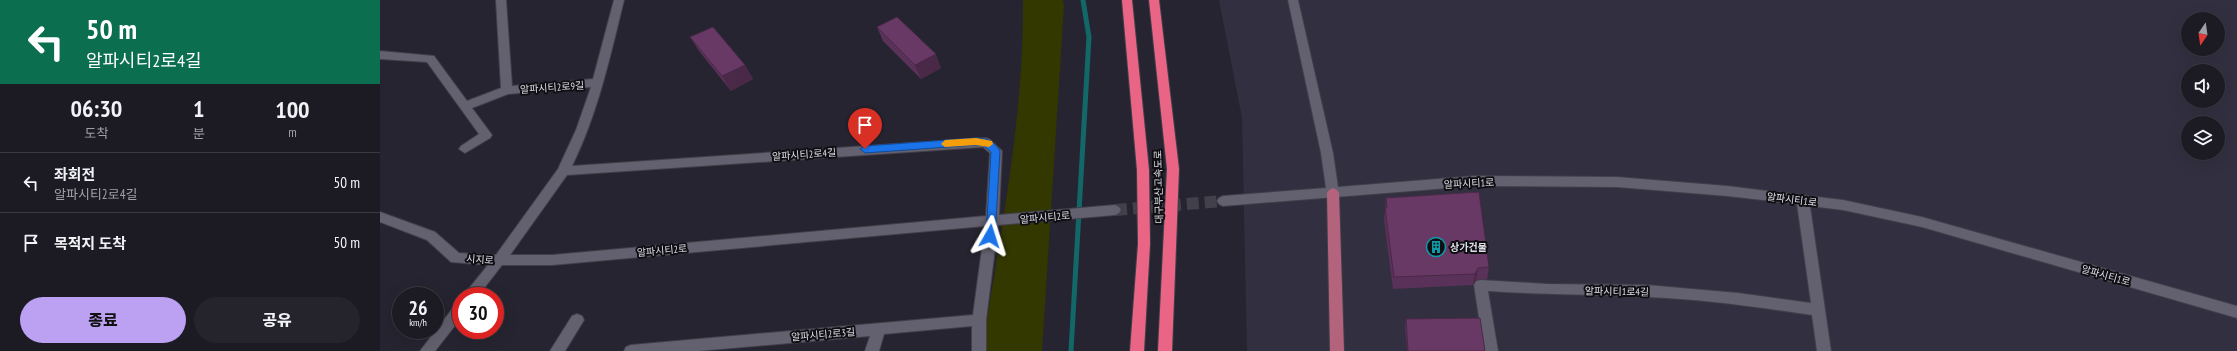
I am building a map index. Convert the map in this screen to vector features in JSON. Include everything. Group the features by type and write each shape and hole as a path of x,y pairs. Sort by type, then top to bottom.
{"highway":[{"name":"대구부산고속도로","path":"1127,0 1143,170 1144,244 1137,351"},
{"name":"대구부산고속도로","path":"1155,0 1173,169 1165,351"}],"main road":[{"path":"1334,193 1337,351"}],"street":[{"name":"알파시티2로9길","path":"501,0 507,90"},
{"path":"499,260 563,171 583,128 598,83 620,0"},
{"path":"1223,201 1334,193 1327,153 1293,0"},
{"path":"380,55 430,59 486,135 465,149"},
{"name":"알파시티2로9길","path":"465,106 507,90 598,83"},
{"name":"알파시티2로4길","path":"563,171 985,142 996,151 992,222"},
{"name":"알파시티1로","path":"1334,193 1474,181 1617,182 1727,190 1843,205 1922,222 2237,312"},
{"path":"1803,200 1824,351"},
{"name":"알파시티2로","path":"499,260 552,260 1115,210"},
{"name":"시지로","path":"380,217 431,236 456,258 499,260"},
{"path":"979,351 979,320 992,222"},
{"name":"시지로","path":"477,287 499,260"},
{"name":"알파시티1로4길","path":"1491,351 1481,285 1547,290 1647,292 1738,299 1818,310"},
{"path":"427,351 452,319"},
{"path":"557,351 577,320"},
{"name":"알파시티2로3길","path":"631,351 766,345 878,329 979,320"},
{"path":"872,351 878,329"}],"shaded area":[{"path":"1219,0 2237,0 2237,351 1247,351 1242,118"}],"green space":[{"path":"1023,0 1063,0 1064,6 1042,351 982,351 1010,176 1020,88"}],"building":[{"path":"897,17 936,54 915,65 877,27"},
{"path":"713,27 745,65 722,76 690,37"},
{"name":"상가건물","path":"1479,192 1489,267 1478,268 1475,274 1394,277 1385,208 1387,208 1386,198"},
{"path":"1480,318 1485,351 1408,351 1406,319"}],"waterway":[{"path":"1071,351 1089,37 1083,0"}],"tunnel":[{"path":"1115,210 1223,201"}],"slow traffic":[{"path":"945,144 976,141 989,144"}],"place":[{"name":"상가건물","path":"1436,247"}],"route":[{"path":"865,149 976,141 985,142 991,145 996,151 990,236"}]}
